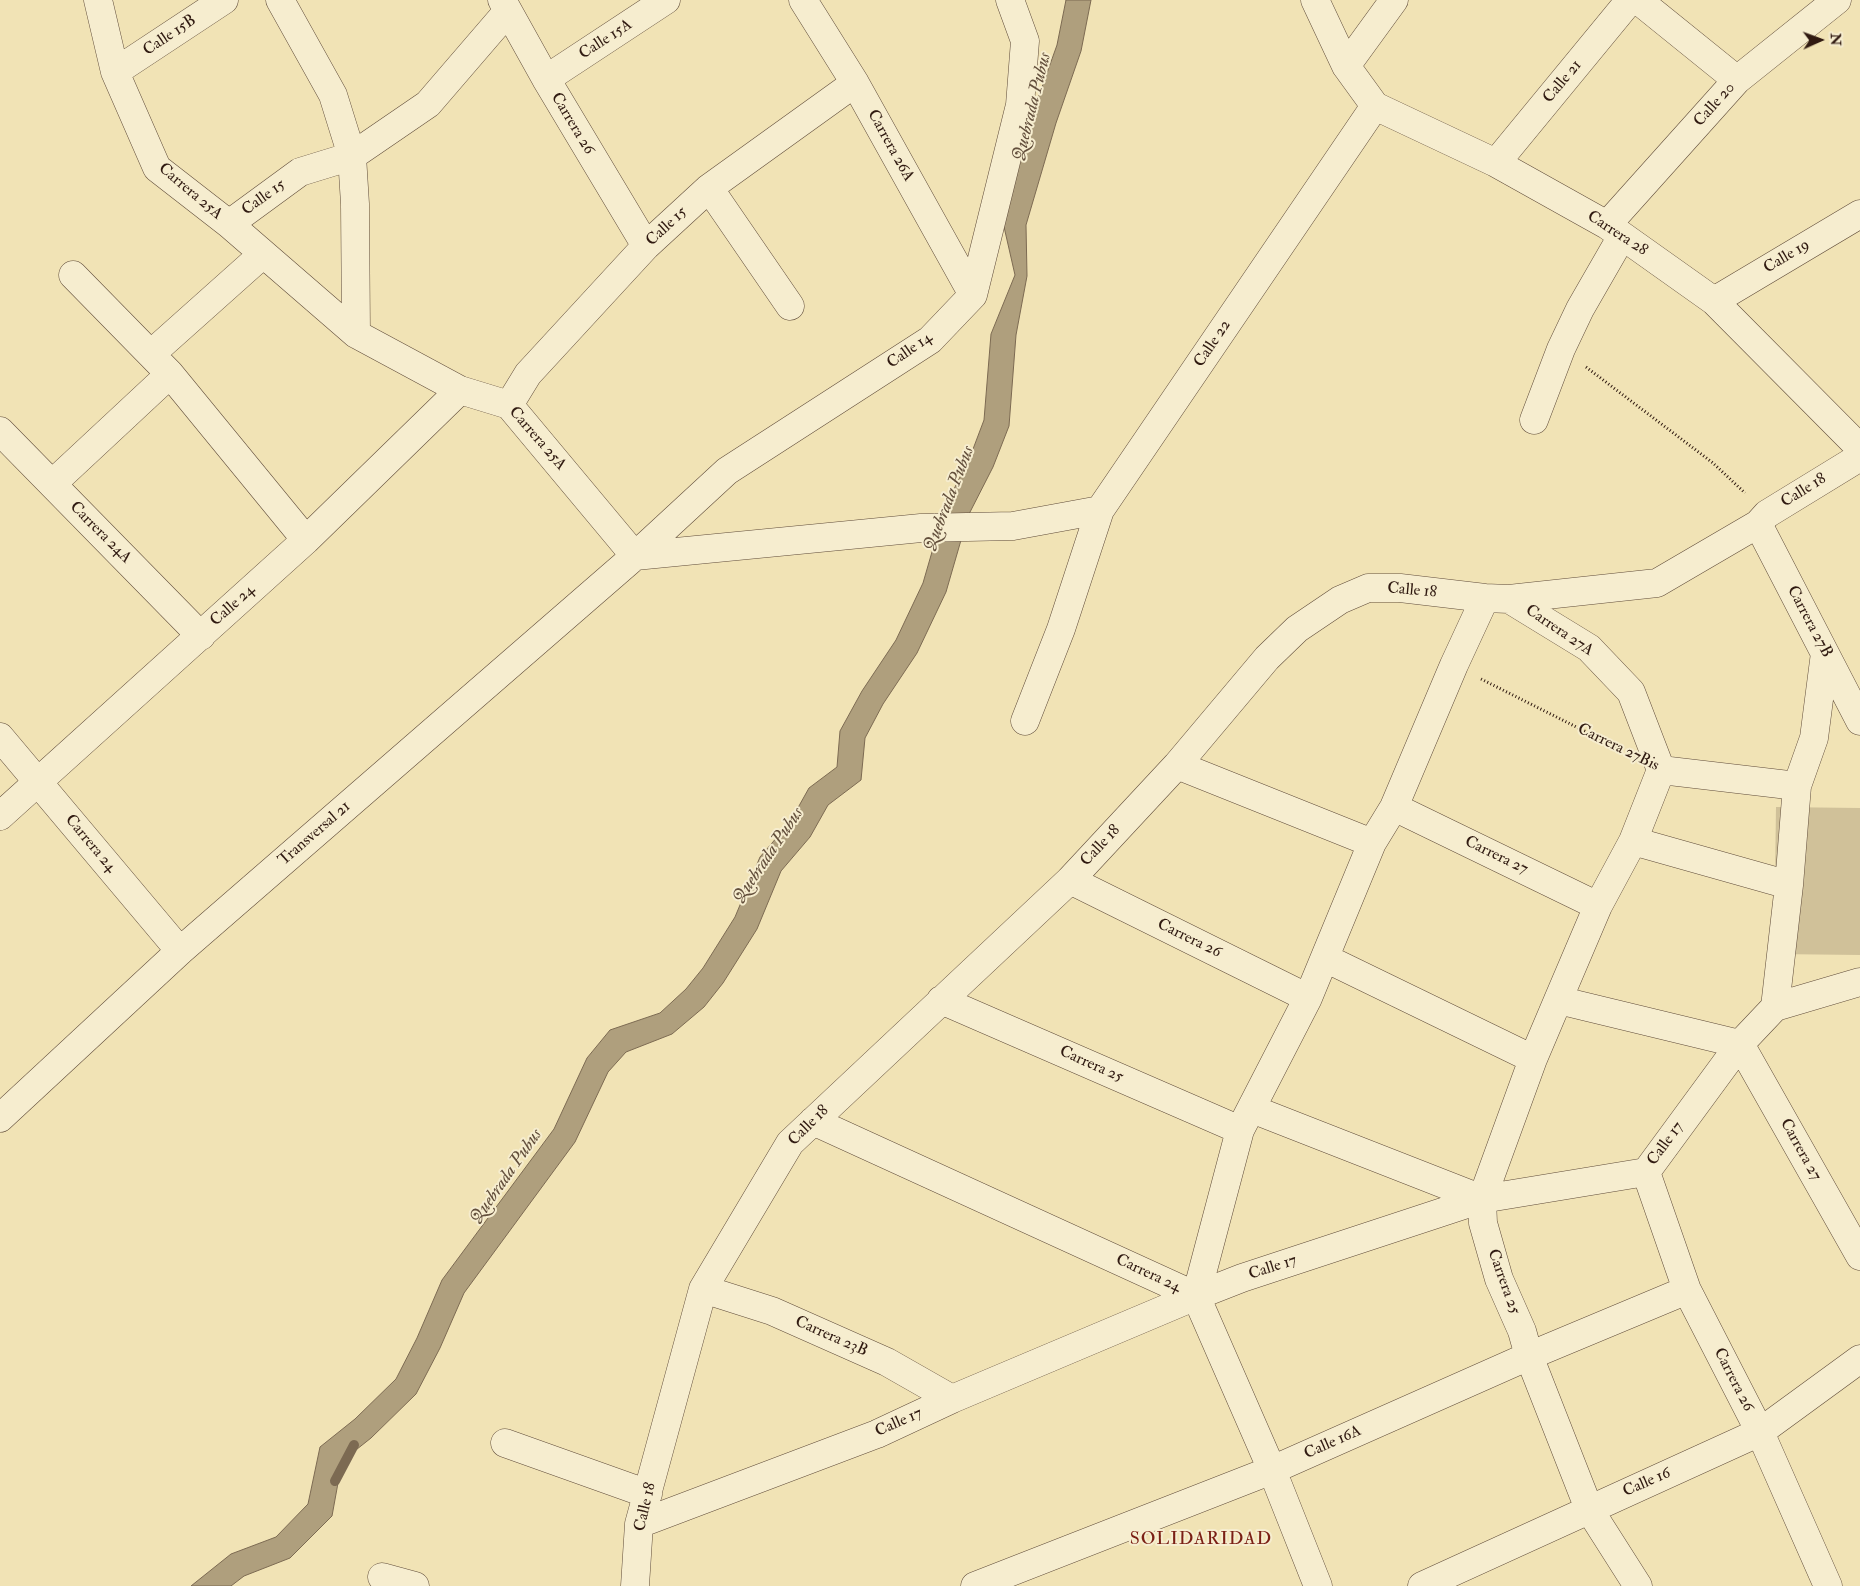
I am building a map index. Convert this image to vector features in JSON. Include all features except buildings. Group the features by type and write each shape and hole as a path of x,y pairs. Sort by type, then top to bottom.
{"street":[{"name":"Carrera 25A","path":"98,0 115,72 157,168 229,224 356,334 460,390 510,404 635,556"},
{"name":"Calle 15B","path":"115,72 224,0"},
{"path":"280,0 333,95 352,156 355,204 356,334"},
{"name":"Calle 15A","path":"546,79 666,0"},
{"name":"Carrera 26A","path":"803,0 855,83 973,295"},
{"name":"Calle 14","path":"635,556 727,471 930,340 973,295 1020,105 1025,41 1010,0"},
{"name":"Carrera 28","path":"1315,0 1346,66 1375,106 1496,163 1615,230 1714,301 1860,448"},
{"path":"1346,66 1394,0"},
{"name":"Calle 21","path":"1496,163 1630,0"},
{"path":"1638,0 1737,80"},
{"name":"Calle 20","path":"1534,420 1561,349 1615,230 1737,80 1837,0"},
{"name":"Calle 15","path":"229,224 300,172 352,156 428,104 505,6"},
{"name":"Carrera 26","path":"505,6 546,79 646,246"},
{"name":"Calle 15","path":"510,404 528,374 646,246 709,188 855,83"},
{"name":"Calle 22","path":"1025,721 1061,629 1100,510 1375,106"},
{"path":"709,188 790,306"},
{"name":"Calle 19","path":"1714,301 1860,214"},
{"path":"151,354 263,254"},
{"path":"73,275 170,374 306,540"},
{"path":"52,484 170,374"},
{"name":"Calle 24","path":"0,816 39,783 306,540 460,390"},
{"name":"Carrera 24A","path":"0,431 201,636"},
{"name":"Calle 18","path":"635,1586 639,1524 704,1289 790,1143 1070,880 1177,765 1267,658 1297,629 1340,600 1368,588 1400,588 1497,599 1657,583 1860,457"},
{"path":"635,556 921,528 1013,526 1100,510"},
{"name":"Carrera 27B","path":"1762,519 1825,653 1860,720"},
{"name":"Transversal 21","path":"0,1118 180,951 635,556"},
{"path":"1196,1296 1246,1120 1308,998 1372,843 1394,807 1454,665 1497,599"},
{"name":"Carrera 27A","path":"1497,599 1590,648 1631,692 1661,770"},
{"path":"1825,653 1814,738 1797,786 1774,1007 1860,982"},
{"name":"Carrera 24","path":"0,737 180,951"},
{"path":"1177,765 1372,843"},
{"path":"1482,1199 1533,1059 1598,906 1633,841 1661,770"},
{"name":"Carrera 27Bis","path":"1661,770 1797,786"},
{"name":"Carrera 27","path":"1394,807 1598,906"},
{"path":"1633,841 1788,885"},
{"name":"Carrera 26","path":"1070,880 1308,998"},
{"path":"1325,958 1533,1059"},
{"name":"Carrera 25","path":"941,1000 1246,1120 1482,1199 1483,1223 1499,1279 1522,1331 1529,1356 1589,1509 1638,1586"},
{"path":"1558,1000 1740,1044"},
{"name":"Calle 17","path":"639,1524 877,1434 952,1399 1242,1278 1482,1199 1646,1172 1740,1044 1774,1007"},
{"name":"Carrera 27","path":"1740,1044 1860,1256"},
{"name":"Carrera 24","path":"813,1121 1196,1296 1272,1470 1318,1586"},
{"name":"Carrera 26","path":"1646,1172 1686,1290 1760,1432 1828,1586"},
{"name":"Carrera 23B","path":"704,1289 780,1315 887,1362 952,1399"},
{"name":"Calle 16A","path":"975,1586 1272,1470 1529,1356 1686,1290"},
{"name":"Calle 16","path":"1422,1586 1760,1432 1860,1359"},
{"path":"505,1444 648,1494"},
{"path":"382,1577 415,1586"}],"path":[{"path":"1561,349 1713,463 1762,519"},
{"name":"Carrera 27Bis","path":"1454,665 1661,770"}],"shaded area":[{"path":"1776,807 1860,808 1860,955 1774,954"}],"water":[{"path":"1066,0 1091,0 1081,51 1056,123 1026,225 1027,276 1016,335 1009,426 993,467 968,516 946,592 917,653 883,704 865,738 861,780 828,805 810,837 781,871 757,929 723,983 704,1007 672,1034 626,1052 608,1072 575,1142 464,1293 440,1348 416,1394 371,1438 342,1461 332,1516 290,1558 244,1576 231,1586 191,1586 231,1554 276,1537 308,1504 320,1447 355,1419 396,1379 417,1338 442,1280 554,1129 587,1058 610,1030 660,1013 686,989 703,968 735,917 760,857 790,822 809,788 837,767 840,731 862,691 896,640 923,583 945,507 970,457 984,420 991,334 1015,275 1002,218 1032,115 1057,45"}],"waterway":[{"name":"Quebrada Pubus","path":"335,1481 354,1445"}],"district":[{"name":"SOLIDARIDAD","path":"1201,1540"}]}
